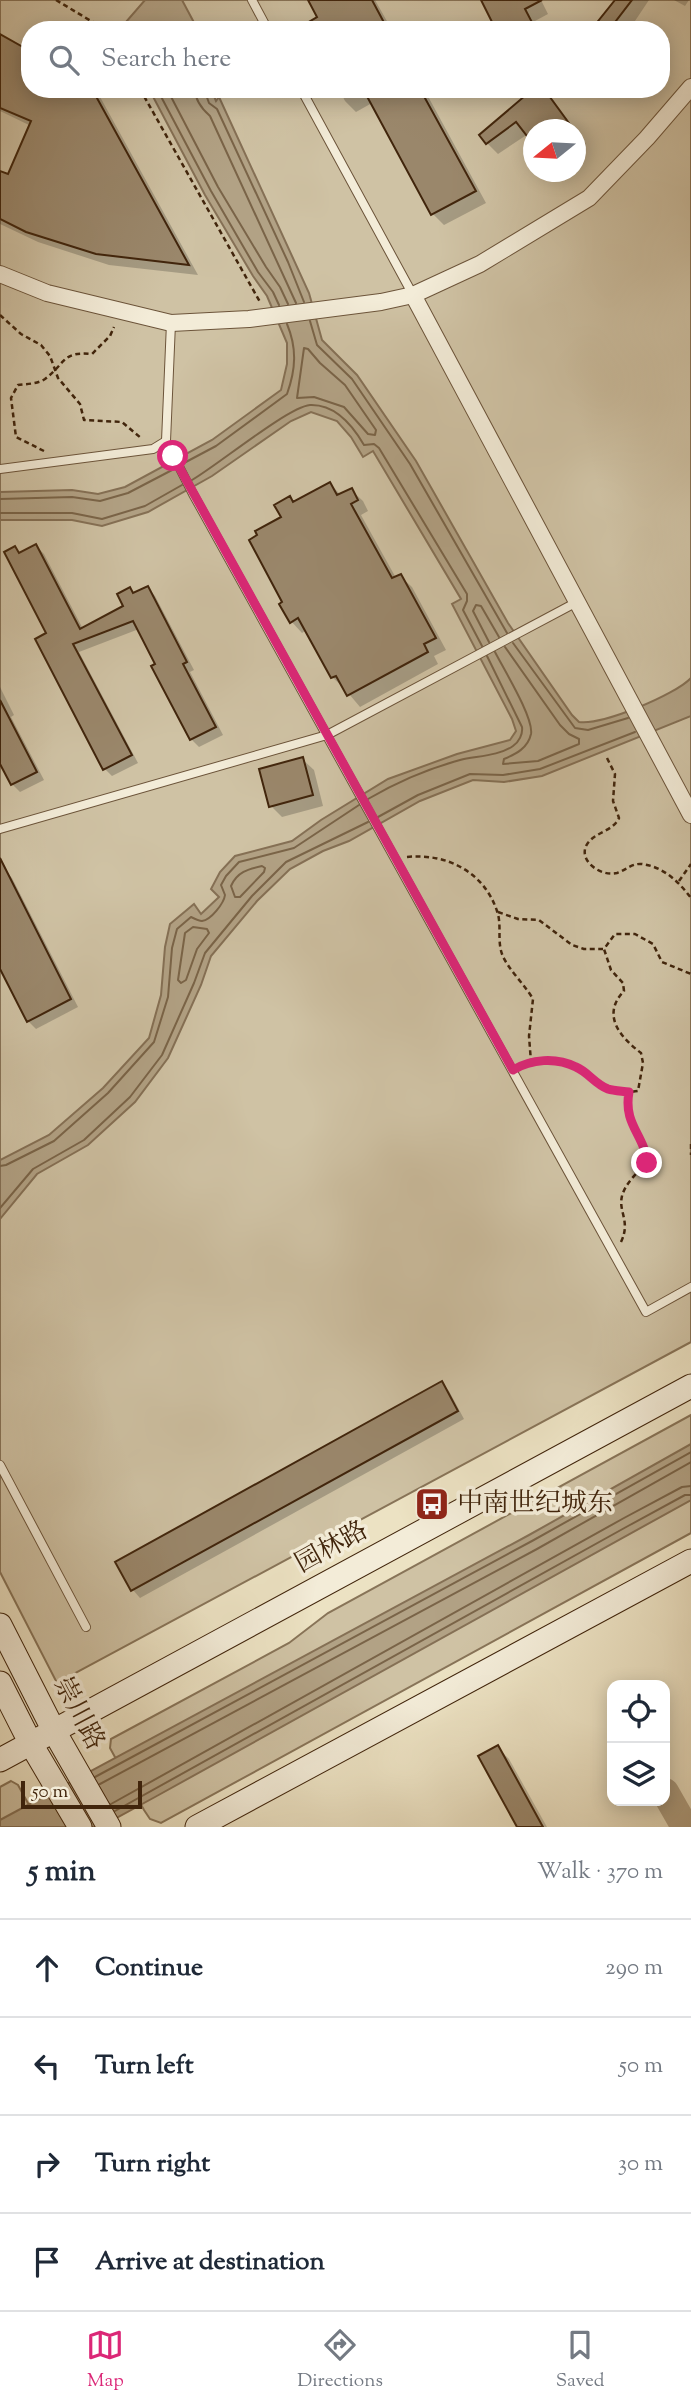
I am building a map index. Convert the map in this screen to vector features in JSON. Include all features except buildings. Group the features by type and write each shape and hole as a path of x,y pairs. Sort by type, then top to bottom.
{"main road":[{"name":"园林路","path":"0,1760 691,1386"},
{"path":"197,1827 691,1561"},
{"name":"崇川路","path":"0,1625 54,1731 109,1827"},
{"name":"崇川路","path":"0,1683 31,1744 80,1827"}],"street":[{"path":"0,274 47,293 172,323 317,311 413,295 480,264 589,198 647,138 691,87"},
{"path":"413,295 691,815"}],"lane":[{"path":"252,0 263,21"},
{"path":"306,98 413,295"},
{"path":"172,323 166,442 193,494 646,1312 691,1287"},
{"path":"0,469 60,462 166,442"},
{"path":"0,829 327,735 577,602"},
{"path":"0,1465 86,1627"}],"path":[{"path":"56,0 91,21"},
{"path":"145,98 271,316"},
{"path":"60,462 16,437 11,398 18,385 44,380 67,355 79,352 92,354 110,336 120,311"},
{"path":"0,315 21,334 41,345 50,356 58,378 80,404 84,420 122,422 141,438 156,446"},
{"path":"607,758 615,774 613,801 619,818 616,825 592,838 585,848 585,858 592,867 615,874 627,867 641,864 664,872 679,881 691,898"},
{"path":"395,858 422,855 469,870 485,885 498,912 498,941 503,958 533,999 529,1036 531,1062"},
{"path":"679,881 691,864"},
{"path":"498,912 518,919 539,920 572,945 584,949 604,949"},
{"path":"604,949 615,934 635,934 653,944 662,962 690,972"},
{"path":"513,1070 531,1062 560,1063 577,1067 594,1082 609,1090 638,1091 642,1053 628,1043 617,1027 612,1013 615,999 624,991 623,983 611,970 604,949"},
{"path":"614,1254 626,1225 622,1197 637,1172 647,1163 646,1151 628,1115 629,1092"},
{"path":"691,1144 691,1154"}],"shaded area":[{"path":"0,0 691,0 691,1342 57,1683 0,1572"},
{"path":"691,1415 691,1533 161,1823 150,1819 110,1748 111,1739 289,1643 328,1613"},
{"path":"11,1781 18,1785 41,1827 0,1827 0,1787"}],"water":[{"path":"145,0 182,0 193,21 127,21"},
{"path":"154,98 215,98 216,101 219,98 309,293 322,340 357,375 416,461 508,623 572,715 579,722 590,722 621,714 670,692 691,678 691,716 542,776 504,782 473,780 420,801 349,841 323,851 290,869 257,901 211,956 168,1058 135,1102 88,1145 37,1174 0,1219 0,1160 49,1135 103,1088 149,1038 161,995 170,924 194,904 201,914 219,897 211,889 220,872 235,856 292,841 388,779 457,754 510,740 516,731 452,604 461,599 373,451 363,457 337,421 311,412 291,421 212,476 148,512 102,526 72,520 0,520 0,492 72,490 98,494 125,487 212,440 281,390 287,364 287,343 267,296 205,195"},
{"path":"691,1444 691,1500 100,1827 0,1827 0,1820 529,1535"}],"waterway":[{"path":"670,1801 685,1827"}],"place":[{"name":"中南世纪城东","path":"432,1504"}],"route":[{"path":"173,456 513,1070 526,1062 560,1063 577,1067 594,1082 609,1090 629,1092 628,1115 646,1151 647,1163"}]}
